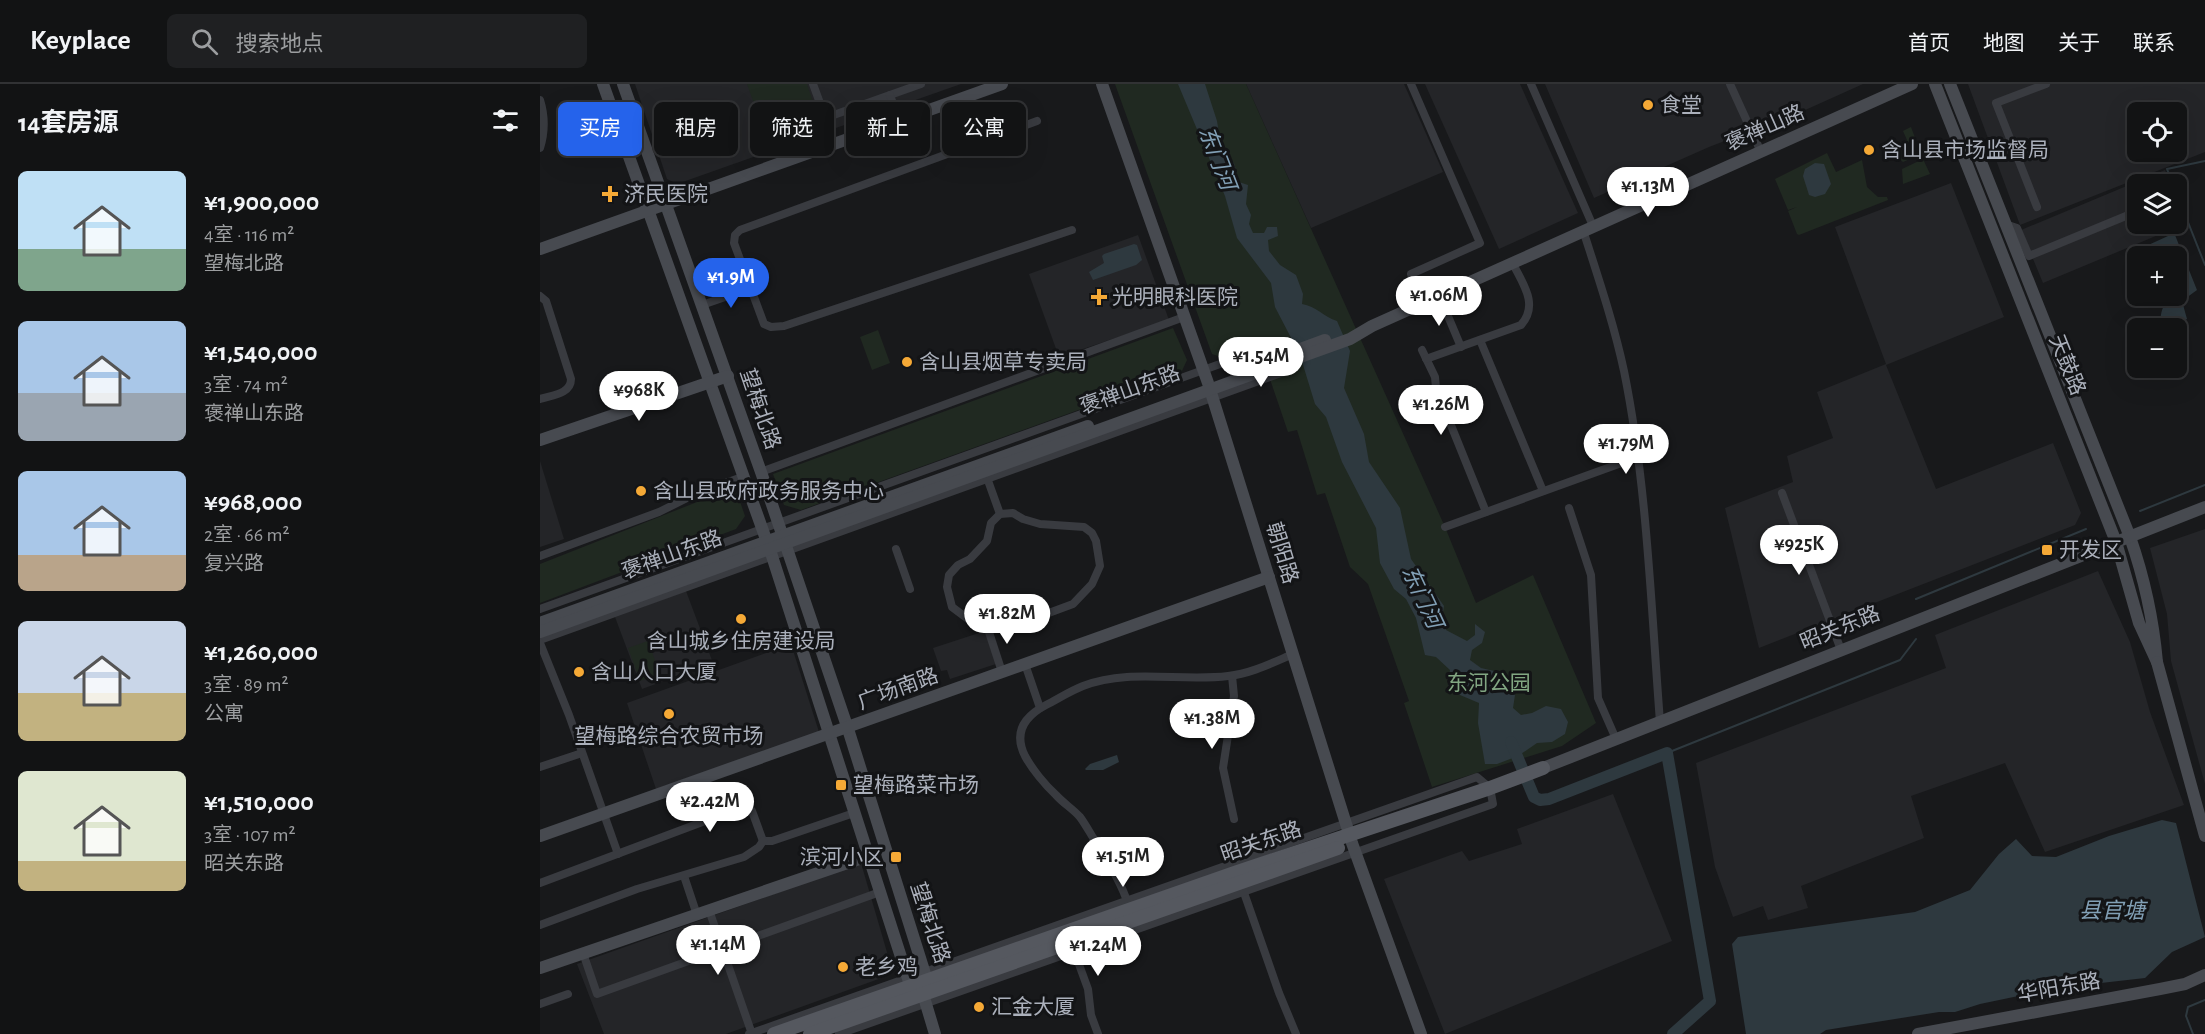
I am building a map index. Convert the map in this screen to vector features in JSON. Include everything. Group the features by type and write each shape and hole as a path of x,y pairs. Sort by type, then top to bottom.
{"main road":[{"name":"望梅北路","path":"603,84 769,549 908,982 924,999"},
{"name":"望梅北路","path":"623,84 762,472 848,729 926,976 924,999"},
{"path":"930,109 1002,84"},
{"name":"朝阳路","path":"1102,84 1210,390 1351,838 1421,1034"},
{"name":"褒禅山路","path":"1372,326 1912,84"},
{"name":"天鼓路","path":"1935,84 2116,542 2139,623 2157,662 2205,836"},
{"name":"天鼓路","path":"1950,84 2130,537 2153,619 2157,662"},
{"path":"540,249 846,139"},
{"name":"褒禅山东路","path":"540,623 785,544 1210,390 1372,326"},
{"path":"540,440 728,376"},
{"name":"昭关东路","path":"774,1034 831,1023 924,999 1071,941 1240,882 1351,838 1543,768 2205,507"},
{"name":"褒禅山东路","path":"540,632 769,549"},
{"name":"广场南路","path":"540,836 848,729 1269,577"},
{"path":"540,968 868,856"},
{"name":"昭关东路","path":"810,1034 908,982 1071,941 1128,905 1240,882"},
{"name":"华阳东路","path":"1918,1034 2185,984 2205,975"},
{"path":"924,999 935,1034"}],"street":[{"path":"813,84 824,114 828,117 921,84"},
{"path":"1411,84 1480,243 1411,274 1420,306"},
{"path":"1531,84 1588,228 1624,369 1634,430 1660,722"},
{"path":"1730,84 1761,152"},
{"path":"2037,207 1996,103 2046,84"},
{"path":"890,95 893,102"},
{"path":"540,100 544,130 540,148"},
{"path":"1037,121 740,230 735,235 734,243 764,324 771,327 784,326 1072,230"},
{"path":"2005,224 2017,228 2029,256 2127,216"},
{"path":"1426,359 1521,325 1527,319 1528,296 1513,264"},
{"path":"696,287 744,271"},
{"path":"702,305 751,288"},
{"path":"540,296 546,302 571,379 571,386 568,390 540,399"},
{"path":"1440,297 1461,347"},
{"path":"762,472 1184,317"},
{"path":"1480,340 1543,491"},
{"path":"540,609 1281,342"},
{"path":"1422,350 1486,512"},
{"path":"1210,390 1292,369"},
{"path":"1445,527 1627,461"},
{"path":"985,472 1000,514"},
{"path":"540,556 659,512 695,494 742,477"},
{"path":"1782,493 1841,650"},
{"path":"1569,508 1591,575 1598,698 1616,739"},
{"path":"1013,513 1040,524 1084,527 1092,533 1096,541 1100,566 1092,584 1073,604 1019,624 999,627 987,626 968,619 952,607 947,587 949,575 958,565 970,559 987,541 991,523 1000,514 1013,513"},
{"path":"618,854 540,641 769,549"},
{"path":"896,549 910,589"},
{"path":"987,626 1002,672"},
{"path":"1128,905 1120,881 1079,816 1054,794 1026,757 1019,741 1020,731 1029,716 1083,686 1106,680 1159,676 1199,680 1232,676 1263,667 1293,654"},
{"path":"1025,664 1040,708"},
{"path":"1232,676 1234,696 1223,768 1234,819"},
{"path":"540,767 582,753"},
{"path":"540,883 745,806 752,811 763,841"},
{"path":"763,841 772,841 854,813"},
{"path":"1296,1034 1240,882 1351,838"},
{"path":"926,976 1128,905 1351,838"},
{"path":"540,925 637,890 744,857 759,847 763,841"},
{"path":"684,876 722,949 751,1034 831,1023"},
{"path":"583,953 597,994 880,892"},
{"path":"1071,941 1088,989 1090,1015 1098,1034"},
{"path":"540,1004 568,994"}],"shaded area":[{"path":"635,84 961,84 910,102 846,102 846,124 834,129 834,102 750,102 750,156 757,156 677,184 667,179 659,156 738,156 738,102 654,102 654,140"},
{"path":"1246,84 1404,84 1443,172 1311,228"},
{"path":"1425,84 1520,84 1578,213 1499,249"},
{"path":"1545,84 1863,84 1803,111 1709,147 1594,198"},
{"path":"1968,84 2205,84 2205,152 2187,159 2187,102 2127,102 2127,162 2180,162 2149,174 2127,174 2127,183 2020,225"},
{"path":"2165,170 2167,174 2155,174"},
{"path":"1951,183 2004,317 1886,365 1936,489 2053,443 2081,513 2075,525 1759,648 1725,508 1793,482 1787,456 1833,438 1817,392 1886,364 1835,227"},
{"path":"2127,186 2127,234 2161,234 2127,246 2127,248 2043,283 2021,230"},
{"name":"光明眼科医院","path":"1138,235 1169,320 1059,357 1029,274"},
{"path":"540,461 564,539 540,547"},
{"path":"2205,529 2205,784 2171,661 2167,614 2150,548"},
{"path":"2098,571 2130,642 2150,712 2184,805 2045,852 2005,763 1911,796 1924,838 1801,886 1808,908 1768,920 1763,906 1733,917 1715,867 1696,763 1946,668 1935,635"},
{"path":"686,591 713,663 642,689 615,617"},
{"path":"985,631 996,664 950,679 947,670 941,671 933,648"},
{"path":"791,644 819,732 656,789 627,703"},
{"path":"1613,794 1672,941 1445,1034 1384,879 1462,851 1469,861 1522,844 1517,829"},
{"path":"861,863 891,966 887,976 726,1034 604,1034 577,964"}],"green space":[{"path":"747,84 807,84 812,102 754,102"},
{"name":"东河公园","path":"1115,84 1246,84 1445,527 1476,603 1533,575 1596,723 1562,746 1432,787 1404,703 1409,701 1368,584 1350,567 1325,493 1317,495 1297,430 1288,432 1258,344 1224,358 1212,354"},
{"path":"1911,127 1921,154 1903,162 1895,155 1884,153 1883,151 1907,140 1903,131"},
{"path":"1827,153 1836,172 1862,160 1867,187 1878,197 1887,197 1888,200 1799,235 1788,211 1797,207 1788,210 1775,179"},
{"path":"1923,159 1930,174 1903,184 1902,169"},
{"path":"1173,328 1187,360 1181,373 801,510 784,505 773,474"},
{"path":"878,330 890,363 872,370 860,337"},
{"path":"735,487 745,516 736,529 540,603 540,564"},
{"path":"648,641 660,674 640,681 628,648"}],"water":[{"path":"1178,84 1205,84 1217,121 1221,146 1227,158 1234,163 1239,182 1248,185 1246,204 1251,215 1249,224 1253,233 1264,233 1267,227 1277,227 1278,236 1268,240 1269,251 1280,265 1296,275 1303,294 1302,304 1337,321 1350,351 1344,388 1364,434 1369,462 1400,508 1411,559 1444,606 1442,618 1446,630 1467,641 1475,635 1475,624 1485,632 1482,643 1472,650 1470,660 1481,668 1503,673 1510,681 1515,695 1513,708 1521,715 1532,713 1546,706 1561,709 1568,722 1565,734 1552,742 1537,743 1518,756 1497,764 1485,764 1478,723 1479,703 1460,695 1448,685 1450,670 1436,657 1425,655 1416,618 1406,599 1394,589 1380,563 1376,528 1342,462 1326,417 1315,404 1300,355 1275,307 1271,283 1237,238 1225,196"},
{"path":"1815,163 1824,164 1831,184 1825,194 1815,197 1809,195 1803,176 1805,169"},
{"path":"2175,235 2179,246 2146,246"},
{"path":"1137,245 1142,260 1136,265 1093,280 1089,272 1104,263 1102,256 1104,254"},
{"path":"2187,265 2197,290 2187,297"},
{"path":"2164,306 2183,306 2187,318 2160,318"},
{"path":"1117,755 1119,762 1103,770 1085,769 1090,764"},
{"name":"县官塘","path":"2162,820 2176,823 2205,937 2172,952 2145,978 2057,988 1980,1004 1955,1012 1939,1012 1826,1030 1820,1034 1746,1034 1732,944 1738,937 1915,912 1970,890 1999,854 2016,839 2032,856 2056,857 2109,836"}],"waterway":[{"path":"2169,174 2167,169 2205,161"},
{"path":"2187,220 2205,265"},
{"path":"2140,511 2205,485"},
{"path":"1916,599 2086,529"},
{"path":"1667,753 1900,660 1916,639"},
{"name":"东门河","path":"1511,742 1534,797 1540,800 1549,799 1667,753 1710,1001 1673,1034"},
{"path":"2193,1034 2186,1016 2188,1007 2205,1000"}],"place":[{"name":"食堂","path":"1648,105"},
{"name":"含山县市场监督局","path":"1869,150"},
{"name":"济民医院","path":"610,194"},
{"name":"光明眼科医院","path":"1099,297"},
{"name":"含山县烟草专卖局","path":"907,362"},
{"name":"含山县政府政务服务中心","path":"641,491"},
{"name":"开发区","path":"2047,550"},
{"name":"含山城乡住房建设局","path":"741,619"},
{"name":"含山人口大厦","path":"579,672"},
{"name":"望梅路综合农贸市场","path":"669,714"},
{"name":"望梅路菜市场","path":"841,785"},
{"name":"滨河小区","path":"896,857"},
{"name":"老乡鸡","path":"843,967"},
{"name":"汇金大厦","path":"979,1007"}]}
